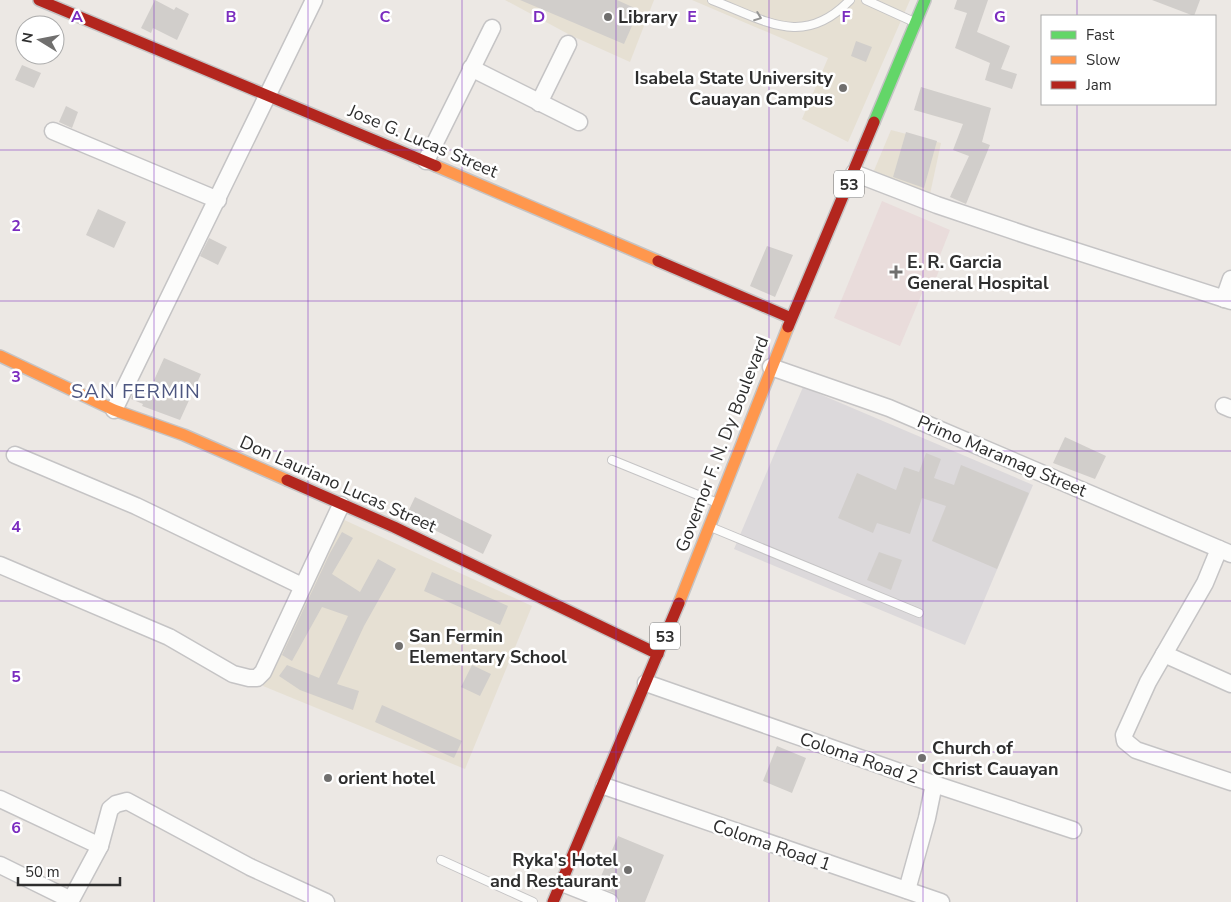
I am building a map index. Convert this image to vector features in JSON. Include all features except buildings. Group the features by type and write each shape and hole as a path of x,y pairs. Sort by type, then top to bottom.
{"main road":[{"name":"Jose G. Lucas Street","path":"40,0 426,161 791,318"},
{"name":"Governor F. N. Dy Boulevard","path":"553,902 604,786 719,504 770,367 926,0"},
{"name":"Don Lauriano Lucas Street","path":"0,356 114,410 184,435 478,566 658,654"}],"street":[{"path":"114,410 218,200 312,0"},
{"path":"426,161 492,28"},
{"path":"539,103 568,44"},
{"path":"471,68 579,122"},
{"path":"53,131 218,200"},
{"path":"854,173 937,205 1228,300 1231,279"},
{"name":"Primo Maramag Street","path":"770,367 889,408 1225,551"},
{"path":"15,455 136,506 302,586"},
{"path":"0,565 169,637 233,674 257,678 264,672 302,586 341,505"},
{"path":"1225,551 1164,654 1127,726 1125,741 1136,750 1231,782"},
{"path":"1164,654 1231,684"},
{"name":"Coloma Road 2","path":"646,683 934,784 1073,830"},
{"path":"907,890 927,818 934,784"},
{"name":"Coloma Road 1","path":"604,786 940,902"},
{"path":"0,799 100,846"},
{"path":"0,865 72,901 100,846 110,809 116,804 127,802 250,867 326,902"},
{"path":"562,883 610,902"}],"lane":[{"path":"712,0 775,24 801,28 826,21 850,0"},
{"path":"866,0 916,22"},
{"path":"612,460 719,504"},
{"path":"709,526 919,613"},
{"path":"441,860 533,902"}],"shaded area":[{"name":"Isabela State University Cauayan Campus","path":"505,0 654,0 630,62 570,35"},
{"name":"Isabela State University Cauayan Campus","path":"692,0 910,0 848,142 802,119 828,58"},
{"path":"891,130 941,143 930,194 873,173"},
{"name":"E. R. Garcia General Hospital","path":"882,201 950,230 937,263 941,265 935,281 928,279 900,346 834,318"},
{"path":"803,387 1033,485 965,645 734,549"},
{"name":"San Fermin Elementary School","path":"340,518 532,606 465,769 263,686"}],"traffic: fast":[{"path":"874,122 925,0"}],"traffic: slow":[{"path":"436,166 658,261"},
{"path":"679,603 788,327"},
{"path":"0,356 114,410 184,435 287,480"}],"traffic: jam":[{"path":"39,0 436,166"},
{"path":"788,327 874,122"},
{"path":"658,261 791,318"},
{"path":"287,480 394,527 658,654"},
{"path":"553,902 679,603"}],"place":[{"name":"Library","path":"608,17"},
{"name":"Isabela State University Cauayan Campus","path":"843,88"},
{"name":"E. R. Garcia General Hospital","path":"896,272"},
{"name":"San Fermin Elementary School","path":"399,646"},
{"name":"Church of Christ Cauayan","path":"922,758"},
{"name":"orient hotel","path":"328,778"},
{"name":"Ryka's Hotel and Restaurant","path":"628,870"}],"district":[{"name":"SAN FERMIN","path":"136,391"}]}
